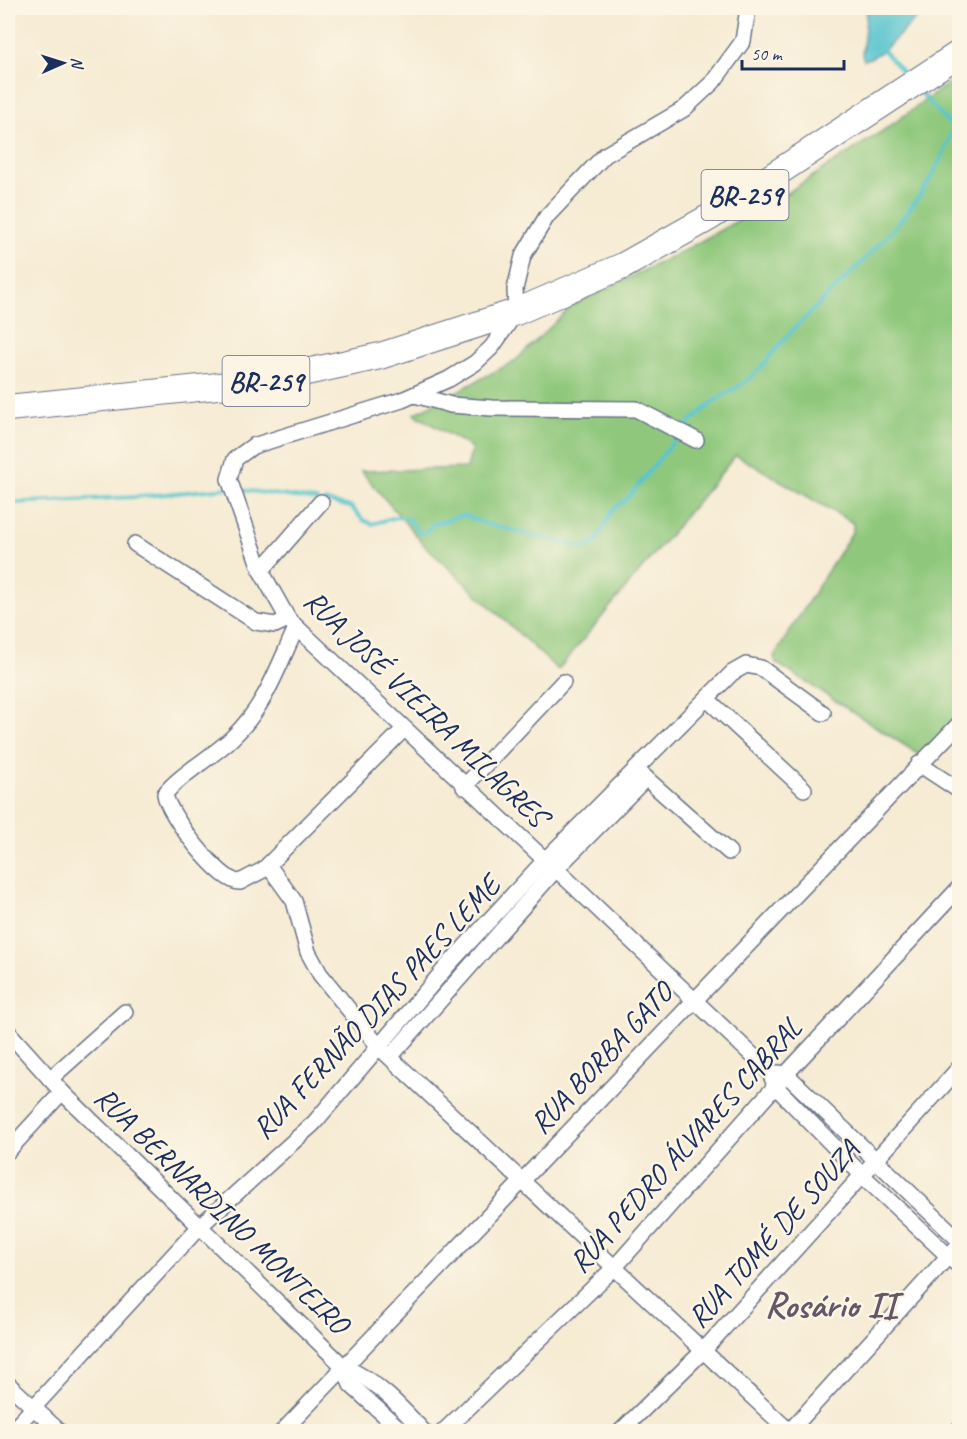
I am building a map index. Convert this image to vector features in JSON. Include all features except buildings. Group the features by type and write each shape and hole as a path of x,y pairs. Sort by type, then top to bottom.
{"highway":[{"name":"BR-259","path":"8,408 265,381 300,375 380,356 516,312 622,266 710,217 960,53"}],"street":[{"path":"516,312 515,289 524,256 547,216 605,155 684,109 713,82 742,41 748,8"},
{"name":"RUA JOSÉ VIEIRA MILAGRES","path":"516,312 492,348 475,363 449,379 415,395 253,446 235,459 229,479 261,571 292,624 777,1077 863,1176 954,1262"},
{"path":"415,395 451,405 492,408 636,409 696,440"},
{"path":"261,571 321,502"},
{"path":"135,544 256,622 275,626 292,624 266,697 253,715 228,742 170,788 165,796 192,839 223,876 240,882 254,876 268,865 404,729"},
{"name":"RUA FERNÃO DIAS PAES LEME","path":"11,1431 201,1225 314,1123 385,1053 449,964 641,774 732,673 746,665 761,668 823,713"},
{"path":"464,787 563,682"},
{"path":"707,699 804,789"},
{"name":"RUA BORBA GATO","path":"282,1431 960,723"},
{"path":"919,764 960,791"},
{"path":"641,774 729,852"},
{"path":"268,865 294,901 308,952 320,974 385,1053 790,1431 954,1262 960,1243 877,1162 777,1077"},
{"name":"RUA PEDRO ÁLVARES CABRAL","path":"443,1431 615,1267 777,1077 960,887"},
{"path":"50,1079 124,1012"},
{"name":"RUA BERNARDINO MONTEIRO","path":"8,1032 62,1092 201,1225 344,1367 361,1374 396,1402 424,1431"},
{"name":"RUA TOMÉ DE SOUZA","path":"620,1431 704,1351 877,1162 960,1067"},
{"path":"8,1151 62,1092"},
{"name":"RUA BERNARDINO MONTEIRO","path":"344,1367 351,1385 403,1431"},
{"path":"8,1384 60,1431"},
{"path":"956,1431 960,1428"}],"green space":[{"path":"959,76 959,723 926,759 776,663 774,656 853,531 853,523 736,455 558,670 425,546 361,471 467,468 472,448 414,414 515,361 573,305 683,251 787,193 887,128"}],"water":[{"path":"867,8 931,8 882,51 864,60 862,55"}],"waterway":[{"path":"881,48 906,76"},
{"path":"683,429 711,404 743,384 754,374 788,335 883,240 925,188 941,159 953,128 919,91"},
{"path":"325,501 351,507 363,520 372,524 396,517 409,519 421,534 433,524 464,515 483,523 585,548 596,542 613,509 626,500 679,435"},
{"path":"8,503 135,497 228,488"},
{"path":"236,489 317,500"}],"district":[{"name":"Rosário II","path":"831,1304"}]}
